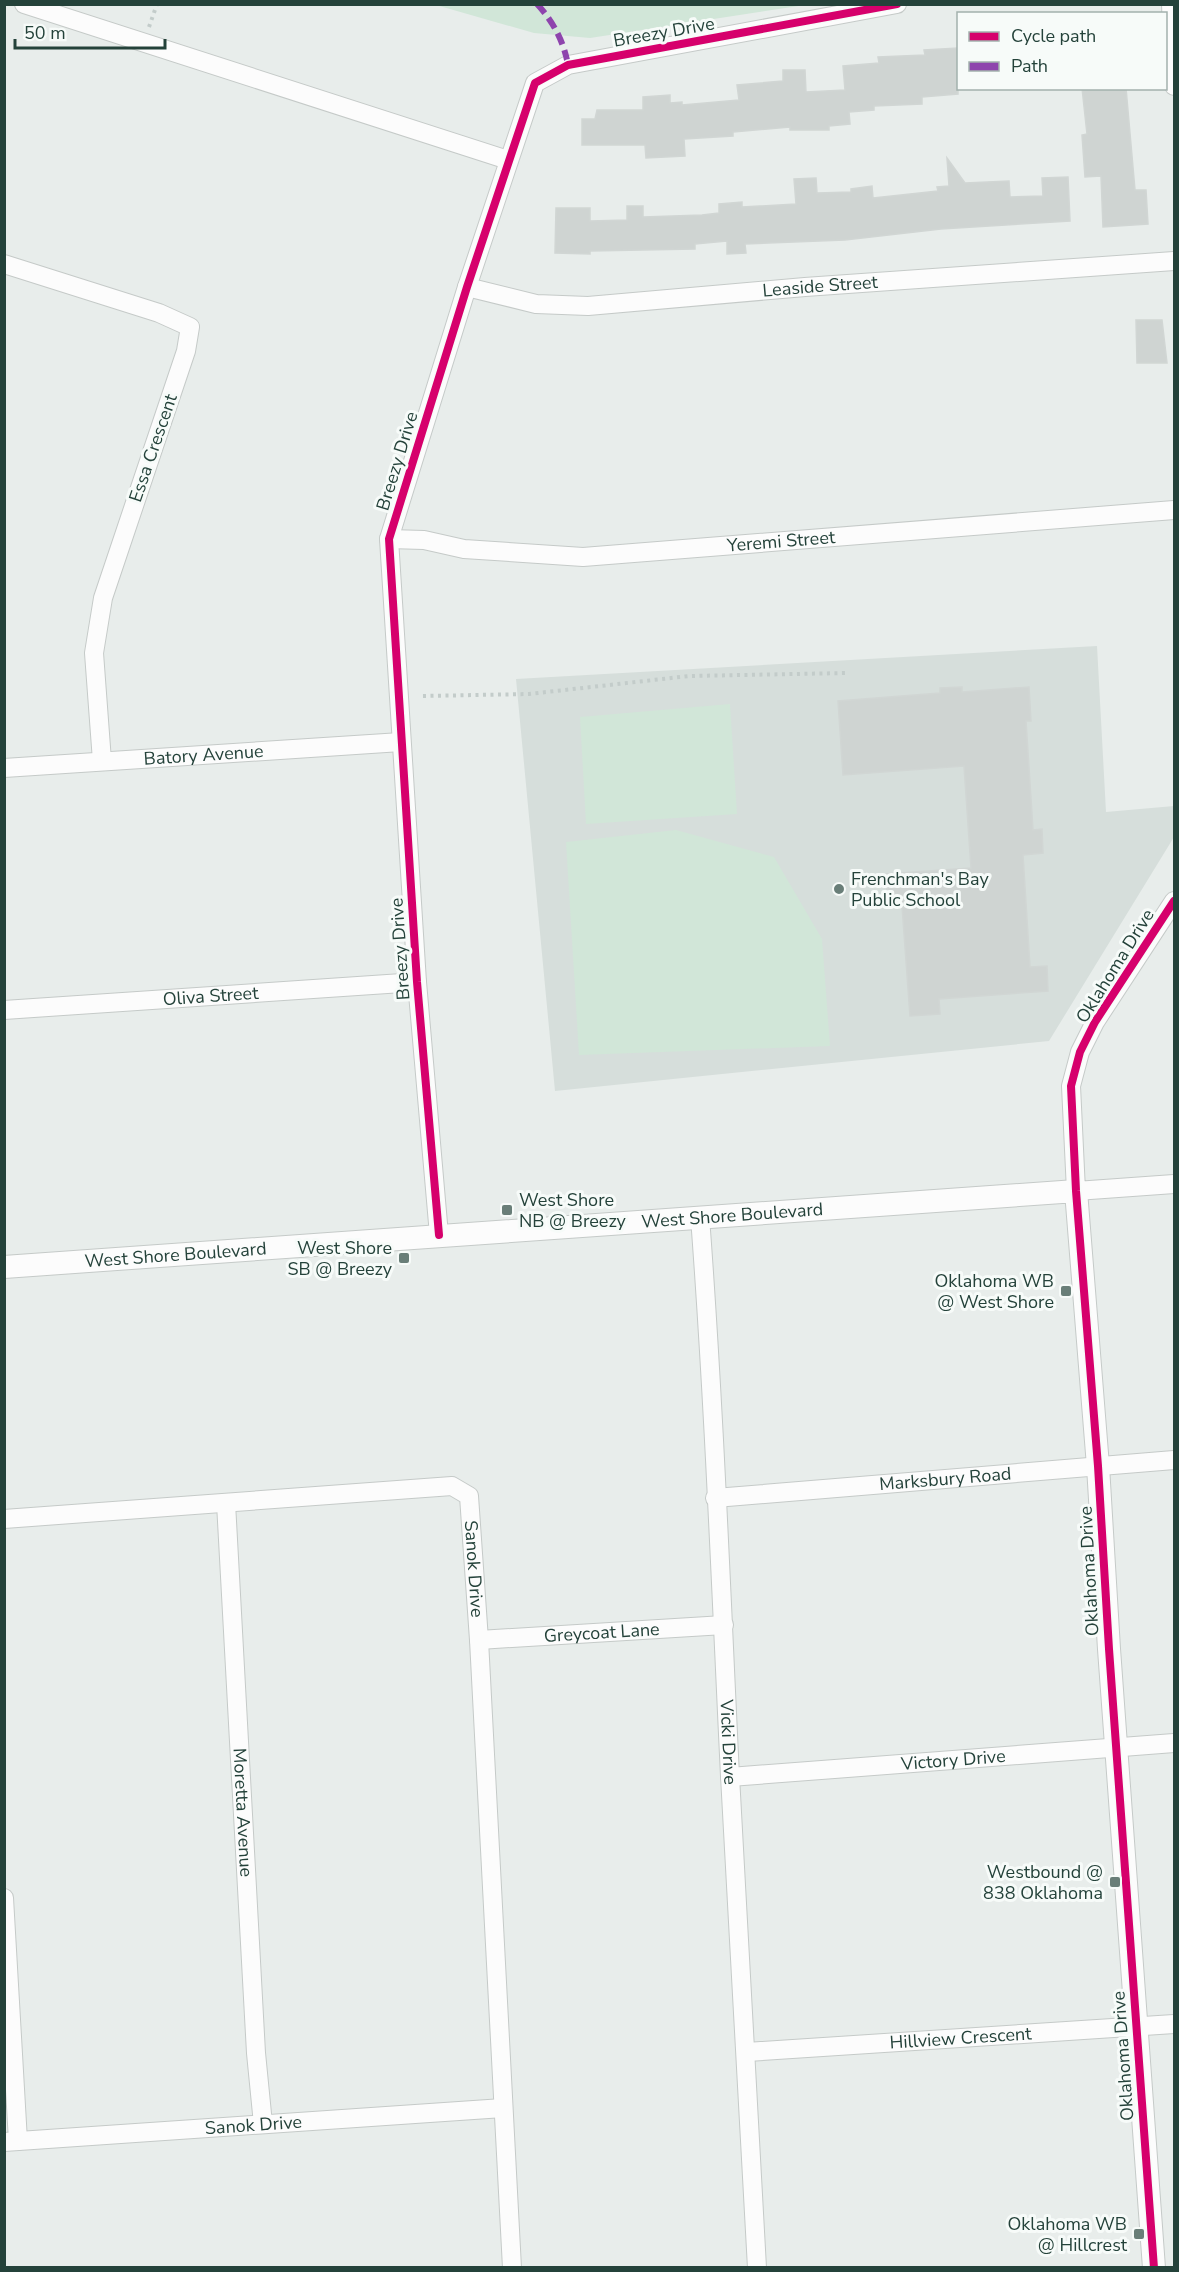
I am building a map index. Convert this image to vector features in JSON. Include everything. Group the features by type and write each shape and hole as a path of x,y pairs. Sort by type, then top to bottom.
{"street":[{"path":"24,4 508,160"},
{"name":"Breezy Drive","path":"439,1235 417,982 389,539 467,287 535,83 568,65 897,4"},
{"path":"1171,4 1174,86"},
{"name":"Leaside Street","path":"467,287 536,304 588,306 805,287 1174,261"},
{"name":"Essa Crescent","path":"4,264 159,313 190,327 186,351 103,598 94,653 102,761"},
{"name":"Yeremi Street","path":"389,539 424,540 464,549 583,557 1174,510"},
{"name":"Batory Avenue","path":"4,768 401,742"},
{"name":"Oklahoma Drive","path":"1154,2268 1098,1466 1076,1191 1071,1086 1080,1052 1095,1022 1174,901"},
{"name":"Oliva Street","path":"4,1010 417,982"},
{"name":"West Shore Boulevard","path":"4,1267 1174,1184"},
{"name":"Vicki Drive","path":"700,1217 724,1625 757,2268"},
{"name":"Marksbury Road","path":"715,1498 1174,1461"},
{"name":"Sanok Drive","path":"4,1519 452,1486 468,1496 479,1640 512,2268"},
{"name":"Moretta Avenue","path":"226,1503 256,2053 262,2124"},
{"name":"Greycoat Lane","path":"479,1640 724,1625"},
{"name":"Victory Drive","path":"730,1777 1174,1743"},
{"path":"4,1898 11,2142"},
{"name":"Hillview Crescent","path":"747,2052 1174,2024"},
{"name":"Sanok Drive","path":"11,2142 503,2108"}],"path":[{"path":"423,696 529,694 689,676 848,673"}],"shaded area":[{"name":"Frenchman's Bay Public School","path":"1097,646 1106,812 1174,806 1174,837 1049,1041 555,1091 516,679"}],"green space":[{"path":"436,5 805,5 590,38 534,33"},
{"path":"730,704 737,814 586,824 580,717"},
{"path":"676,830 774,857 822,939 830,1046 579,1055 566,842"}],"building":[{"path":"957,48 958,94 922,97 922,104 874,106 874,110 849,112 850,124 829,126 829,130 790,130 790,127 733,132 733,136 684,139 685,156 646,158 645,145 582,145 582,119 595,119 597,110 643,110 643,97 670,95 670,103 682,102 682,105 739,100 737,85 783,81 783,70 805,70 806,92 845,90 843,66 879,63 878,57 925,55 924,50"},
{"path":"1082,90 1126,90 1135,190 1146,190 1148,224 1103,227 1101,176 1085,177 1082,135 1087,134"},
{"path":"947,158 965,183 1009,181 1010,197 1043,196 1042,178 1068,177 1070,221 941,229 845,240 745,244 746,253 727,254 727,241 695,244 695,249 590,251 590,254 555,253 556,208 590,208 590,221 627,220 627,206 643,206 643,217 702,215 719,213 719,204 742,202 742,207 796,204 794,179 816,178 817,193 851,192 851,189 872,186 873,198 938,191 937,187 949,186"},
{"path":"1136,320 1162,320 1167,363 1137,363"},
{"path":"962,687 962,692 1029,687 1031,721 1026,721 1033,830 1042,829 1043,853 1023,855 1030,967 1047,966 1048,991 939,999 940,1014 910,1016 902,906 888,907 886,874 971,868 964,766 843,775 838,701 940,693 940,688"}],"marked path":[{"path":"537,4 557,32 568,65"}],"cycle path":[{"path":"439,1235 417,982 389,539 467,287 535,83 568,65 897,4"},
{"path":"1154,2268 1098,1466 1076,1191 1071,1086 1080,1052 1095,1022 1174,901"}],"place":[{"name":"Frenchman's Bay Public School","path":"839,889"},
{"name":"West Shore NB @ Breezy","path":"507,1210"},
{"name":"West Shore SB @ Breezy","path":"404,1258"},
{"name":"Oklahoma WB @ West Shore","path":"1066,1291"},
{"name":"Westbound @ 838 Oklahoma","path":"1115,1882"},
{"name":"Oklahoma WB @ Hillcrest","path":"1139,2234"}]}
